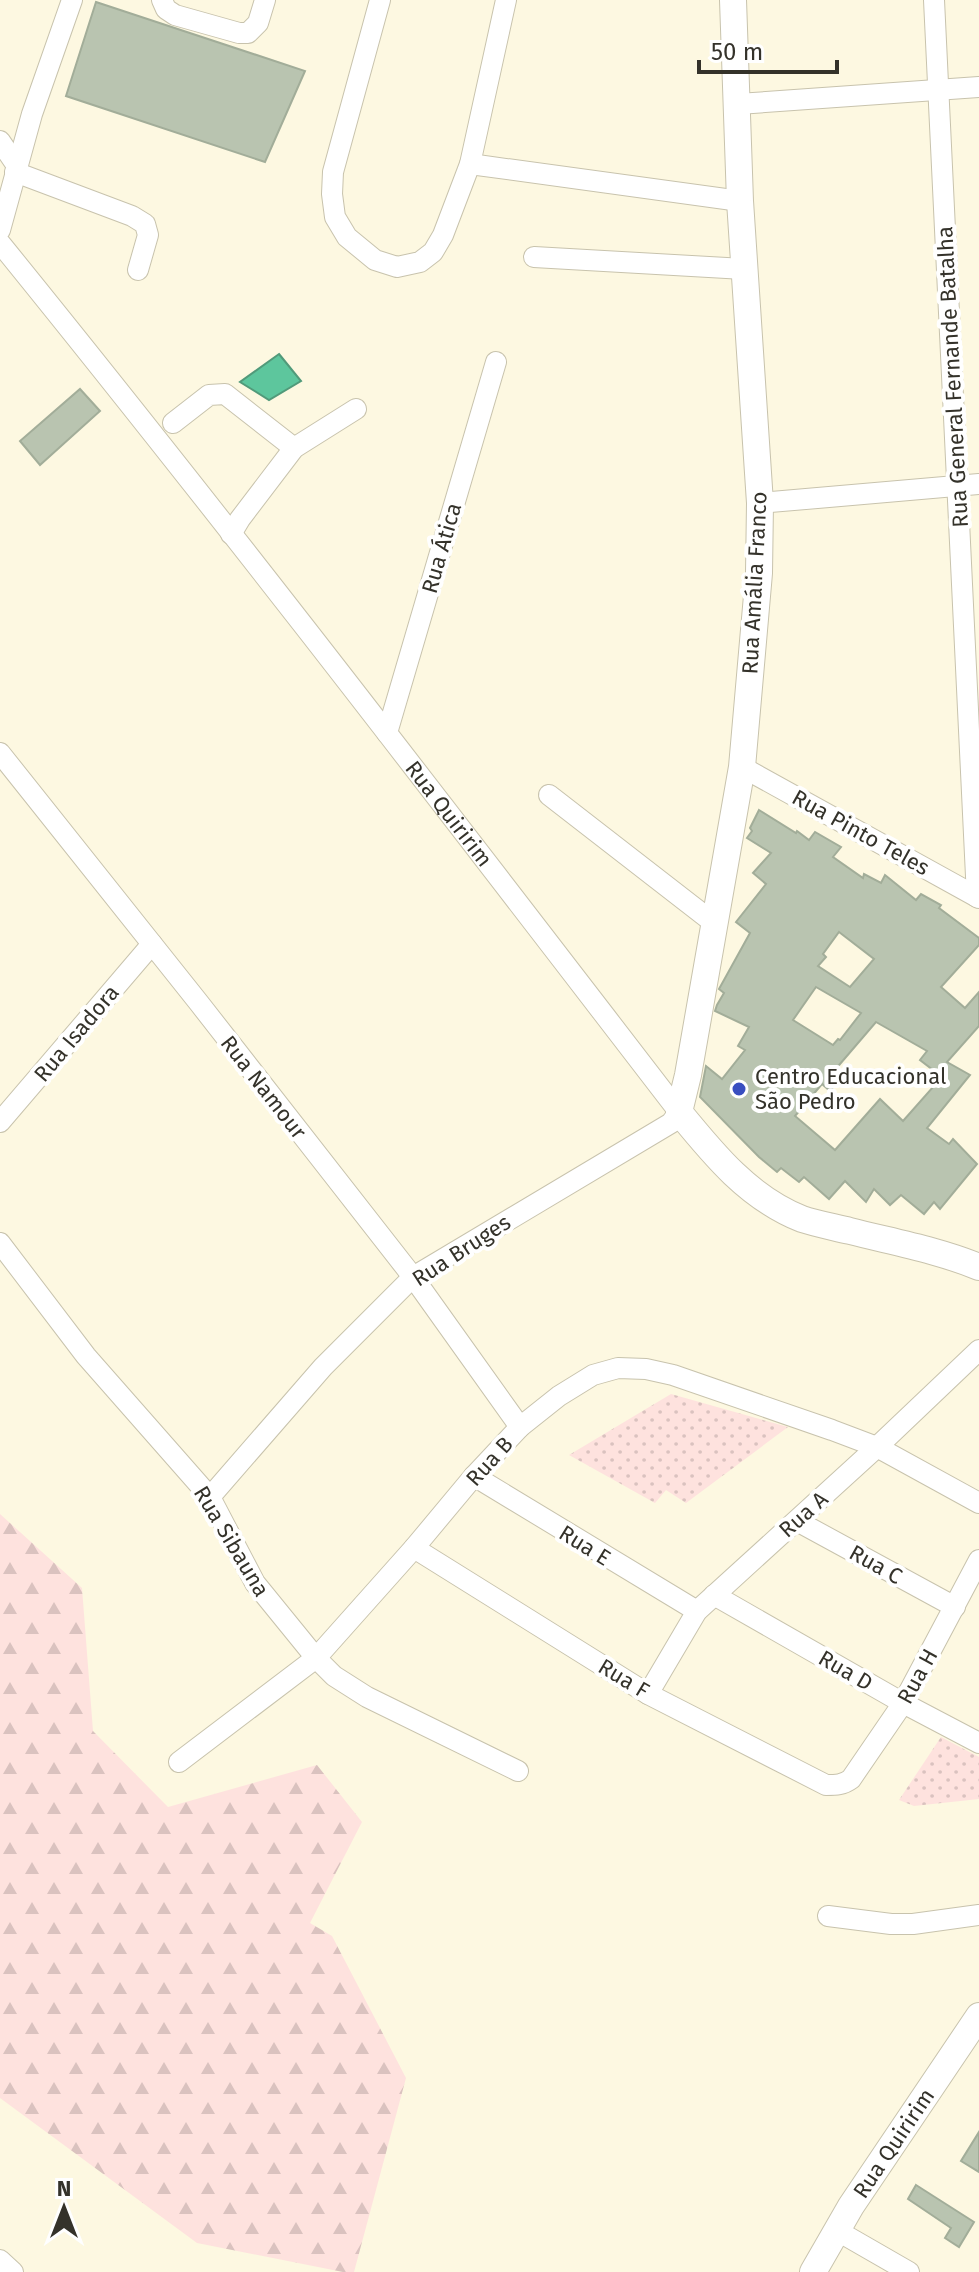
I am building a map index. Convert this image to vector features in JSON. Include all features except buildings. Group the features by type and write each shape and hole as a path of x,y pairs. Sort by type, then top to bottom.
{"main road":[{"name":"Rua Amália Franco","path":"679,1112 742,767 759,573 760,503 740,201 733,0"},
{"name":"Rua Quiririm","path":"679,1112 716,1159 752,1190 802,1219 926,1250 979,1267"},
{"name":"Rua Quiririm","path":"813,2272 836,2230 979,2016"}],"street":[{"path":"0,230 32,114 72,0"},
{"path":"162,0 166,9 175,15 239,33 248,33 258,23 265,0"},
{"path":"380,0 333,172 332,194 335,217 347,237 375,260 397,267 420,262 433,252 443,235 470,164 506,0"},
{"name":"Rua General Fernande Batalha","path":"934,0 978,897"},
{"path":"738,104 979,87"},
{"path":"0,141 16,169 145,224 148,235 138,270"},
{"path":"470,164 740,201"},
{"name":"Rua Quiririm","path":"0,243 387,733 679,1112"},
{"path":"534,257 744,269"},
{"name":"Rua Ática","path":"387,733 496,362"},
{"path":"173,423 209,395 225,394 294,448"},
{"path":"231,534 294,448 356,409"},
{"path":"760,503 979,484"},
{"name":"Rua Namour","path":"0,753 413,1277 520,1427"},
{"name":"Rua Pinto Teles","path":"742,767 978,897"},
{"path":"549,795 714,923"},
{"name":"Rua Isadora","path":"0,1122 152,944"},
{"name":"Rua Bruges","path":"210,1497 323,1367 413,1277 671,1123 679,1112"},
{"name":"Rua Sibauna","path":"0,1243 86,1356 210,1497 255,1583 316,1658 334,1676 367,1697 518,1771"},
{"name":"Rua A","path":"648,1694 697,1611 979,1350"},
{"name":"Rua B","path":"179,1762 316,1658 520,1427 559,1396 593,1375 618,1368 646,1369 673,1375 877,1447"},
{"path":"877,1447 979,1503"},
{"name":"Rua E","path":"474,1476 697,1611"},
{"name":"Rua C","path":"797,1521 955,1607"},
{"name":"Rua F","path":"414,1548 648,1694 826,1785 844,1784"},
{"name":"Rua H","path":"844,1784 851,1779 903,1703 979,1560"},
{"name":"Rua D","path":"714,1595 979,1743"},
{"path":"828,1916 913,1924 979,1915"},
{"path":"836,2230 909,2272"},
{"path":"0,2260 13,2272"}],"green space":[{"path":"671,1394 788,1427 686,1503 666,1490 655,1503 569,1455"},
{"path":"0,1514 82,1588 93,1731 168,1807 317,1765 362,1822 310,1923 332,1936 406,2078 354,2272 197,2243 0,2098"},
{"path":"941,1737 979,1757 979,1799 914,1806 899,1800"}],"shaded area":[{"path":"279,354 301,381 269,400 240,382"}],"place":[{"name":"Centro Educacional São Pedro","path":"739,1089"}]}
